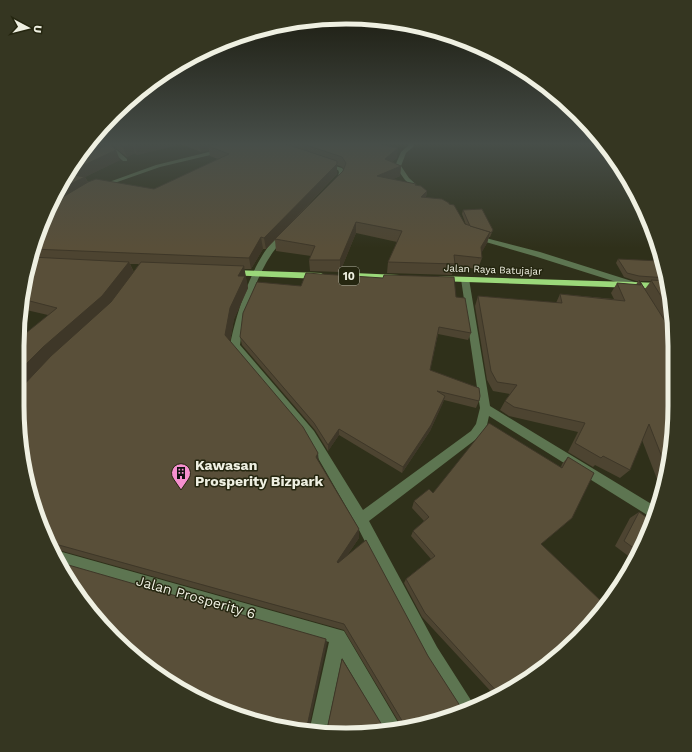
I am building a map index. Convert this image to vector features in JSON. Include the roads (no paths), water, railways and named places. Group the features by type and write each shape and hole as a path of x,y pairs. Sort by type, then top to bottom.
{"highway":[{"name":"10","path":"220,272 329,276"},
{"name":"10","path":"345,276 409,278"},
{"name":"Jalan Raya Batujajar","path":"433,278 637,289 663,287"}],"street":[{"path":"93,190 121,178"},
{"path":"329,190 340,178"},
{"path":"407,178 426,197"},
{"path":"291,229 269,252 258,274 239,320 235,343 236,348 310,434 361,519 431,653 464,705"},
{"path":"466,234 537,254 637,289"},
{"path":"361,519 475,434 481,425 485,408 465,279"},
{"path":"485,408 651,510"},
{"name":"Jalan Prosperity 6","path":"63,559 338,637"},
{"path":"338,637 391,725"},
{"path":"319,726 338,637"}],"place":[{"name":"Kawasan Prosperity Bizpark","path":"181,490"}]}
